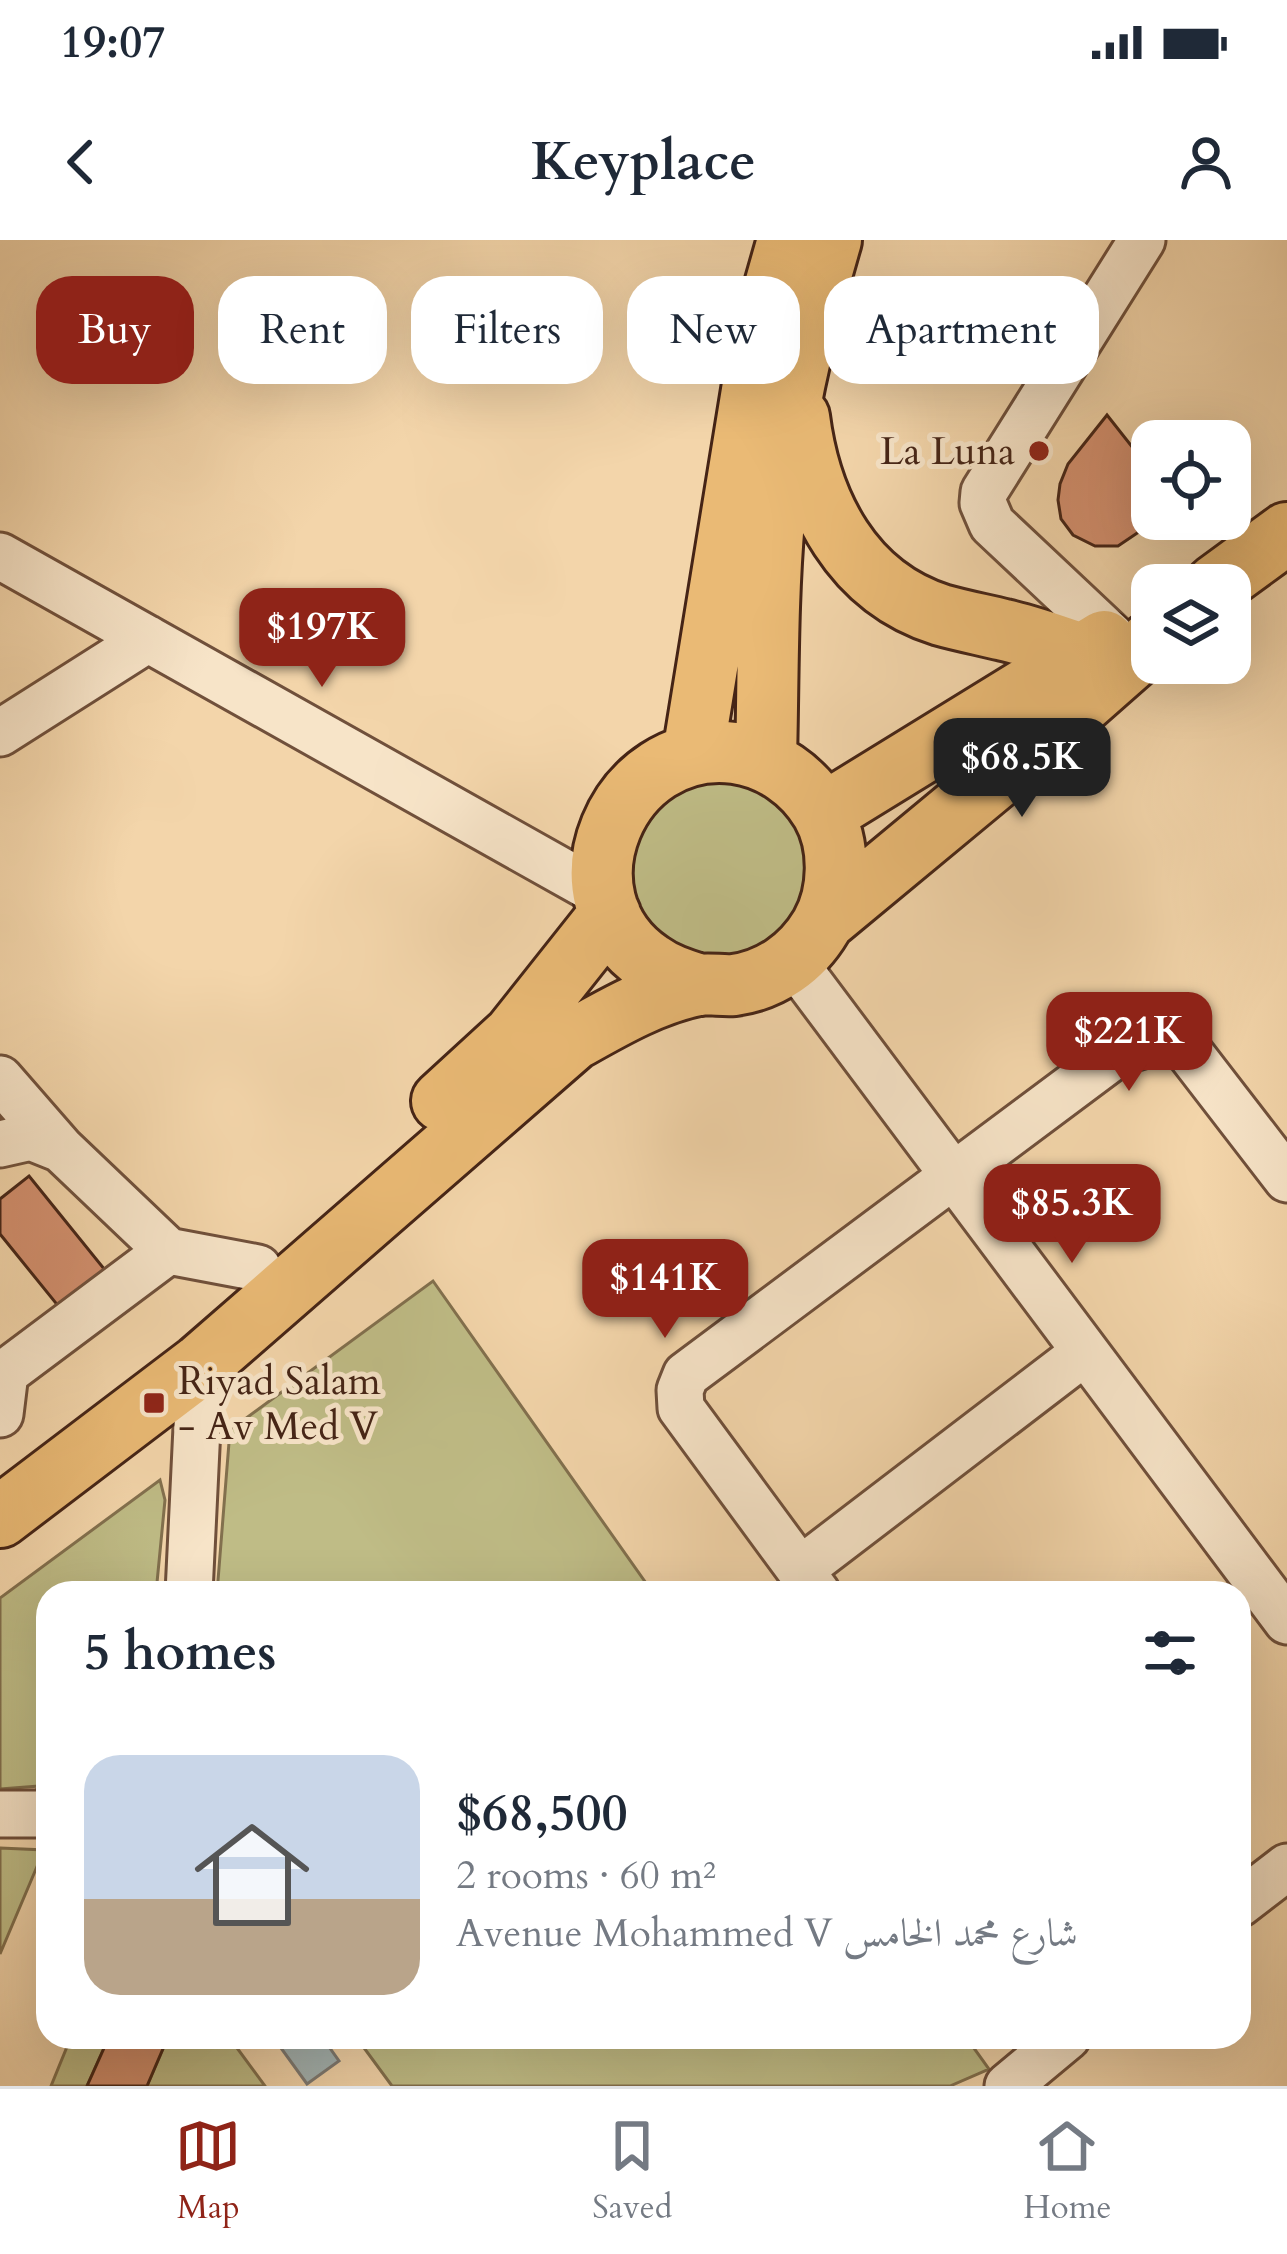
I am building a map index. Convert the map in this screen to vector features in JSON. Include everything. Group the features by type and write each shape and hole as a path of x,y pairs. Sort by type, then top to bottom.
{"main road":[{"path":"694,754 761,335 788,240"},
{"path":"800,355 831,240"},
{"path":"766,760 774,519 793,384"},
{"path":"794,384 803,452 834,531 886,589 938,614 1010,631 1125,637"},
{"path":"1245,564 1287,533"},
{"path":"823,814 1125,637"},
{"path":"809,940 836,885 835,849 823,814 799,783 766,760 718,752 694,754 651,773 619,806 603,849 607,904 625,940 671,976 700,985 732,985 764,977 809,940 1001,774 1125,637"},
{"path":"0,1466 113,1384 258,1268 514,1035 607,904"},
{"path":"0,1516 200,1366 573,1040 624,1011 700,985"}],"street":[{"path":"1125,637 992,524 982,503 984,492 1142,240"},
{"path":"0,556 607,904"},
{"path":"0,733 148,639"},
{"path":"809,940 954,1177 1262,1579 1287,1621"},
{"path":"1085,1352 808,1581 681,1408 680,1390 686,1376 1119,1052 1159,1040 1186,1048 1287,1180"},
{"path":"0,1078 61,1149 168,1250 258,1268"},
{"path":"0,1144 31,1137 61,1149"},
{"path":"2,1383 168,1250"},
{"path":"190,1581 200,1366"},
{"path":"0,1814 36,1814"},
{"path":"1251,1895 1287,1867"},
{"path":"1008,2086 1053,2049"}],"shaded area":[{"path":"686,774 774,785 817,862 781,943 717,965 639,925 624,838"},
{"path":"433,1281 645,1581 218,1581 230,1430"},
{"path":"160,1480 165,1500 157,1581 36,1581 36,1786 0,1789 0,1598"},
{"path":"0,1848 36,1850 36,1869 0,1954"},
{"path":"66,2049 104,2049 87,2086 51,2086"},
{"path":"163,2049 238,2049 265,2086 147,2086"},
{"path":"282,2049 330,2049 339,2061 307,2084"},
{"path":"365,2049 975,2049 989,2069 950,2086 392,2086"}],"building":[{"path":"1107,415 1131,445 1131,537 1118,546 1095,546 1073,535 1061,519 1058,500 1068,464"},
{"path":"29,1176 105,1270 59,1307 0,1234 0,1199"},
{"path":"104,2049 163,2049 147,2086 87,2086"}],"place":[{"name":"La Luna","path":"1039,451"},
{"name":"Riyad Salam - Av Med V","path":"154,1403"}]}
